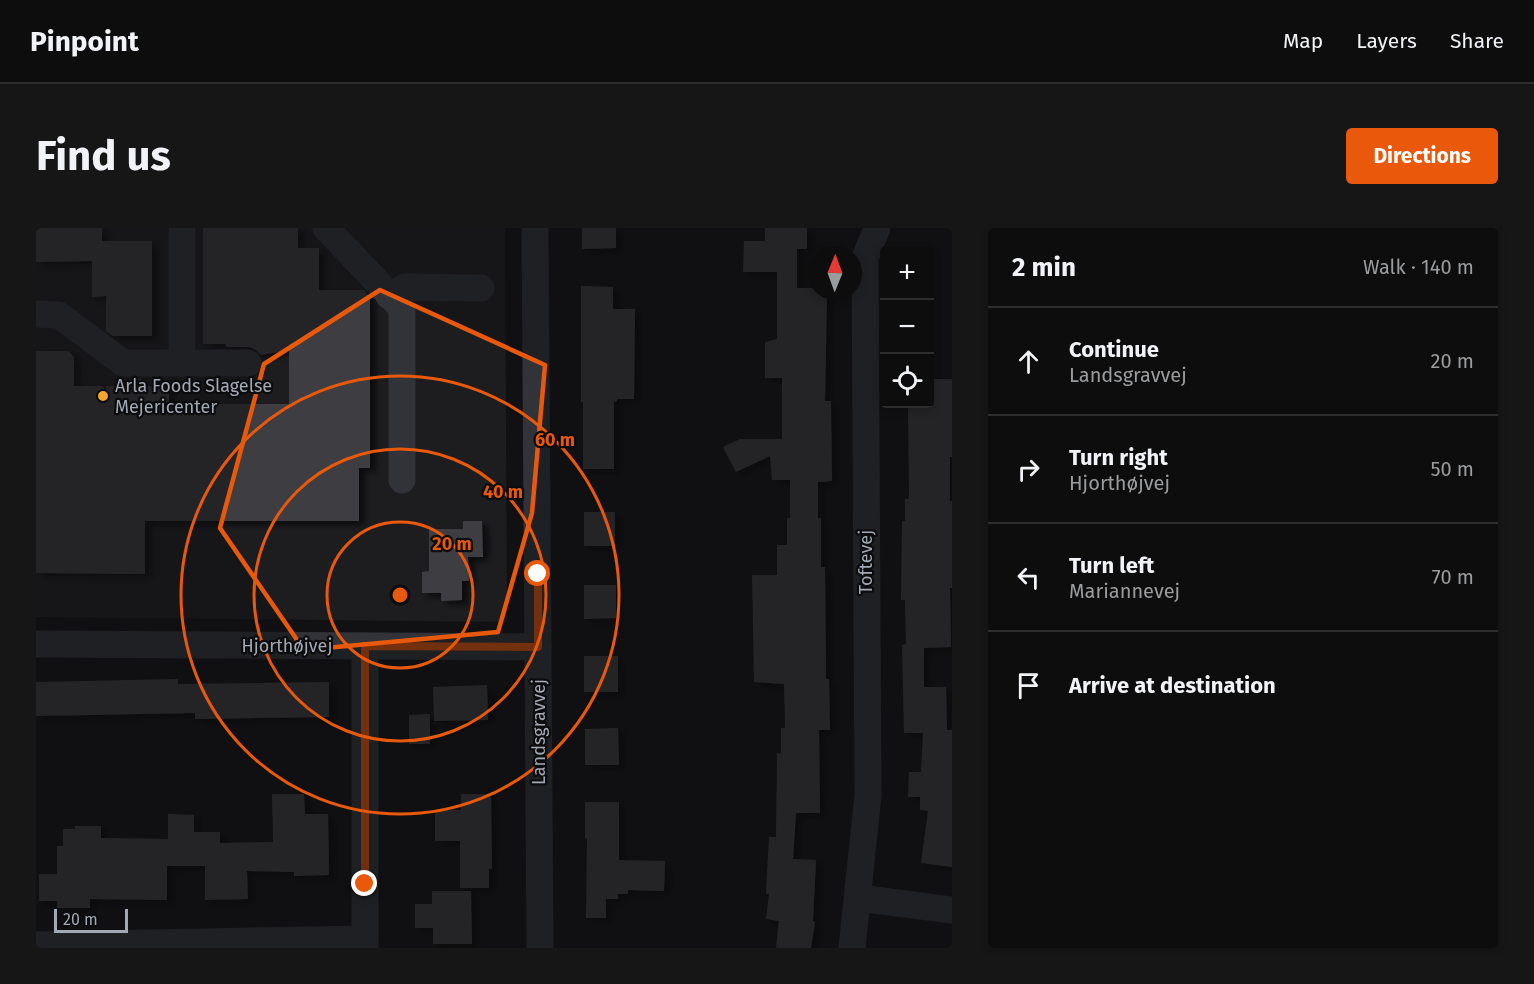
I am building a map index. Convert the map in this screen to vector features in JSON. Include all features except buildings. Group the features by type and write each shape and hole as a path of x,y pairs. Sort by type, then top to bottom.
{"street":[{"path":"326,228 402,308 402,480"},
{"name":"Landsgravvej","path":"535,228 540,948"},
{"name":"Toftevej","path":"852,948 868,795 865,258 877,228"},
{"path":"182,232 182,363"},
{"path":"389,296 405,287 482,288"},
{"path":"36,314 59,315 123,363 248,363"},
{"name":"Hjorthøjvej","path":"36,644 538,647"},
{"path":"36,945 365,943 365,646"},
{"path":"859,898 952,910"}],"highlighted area":[{"path":"380,290 545,365 532,513 498,632 304,650 220,528 264,364"}],"shaded area":[{"path":"36,228 505,228 507,622 36,617"}],"place":[{"name":"Arla Foods Slagelse Mejericenter","path":"103,396"}],"route":[{"path":"365,884 365,646 538,647 538,574"}]}
